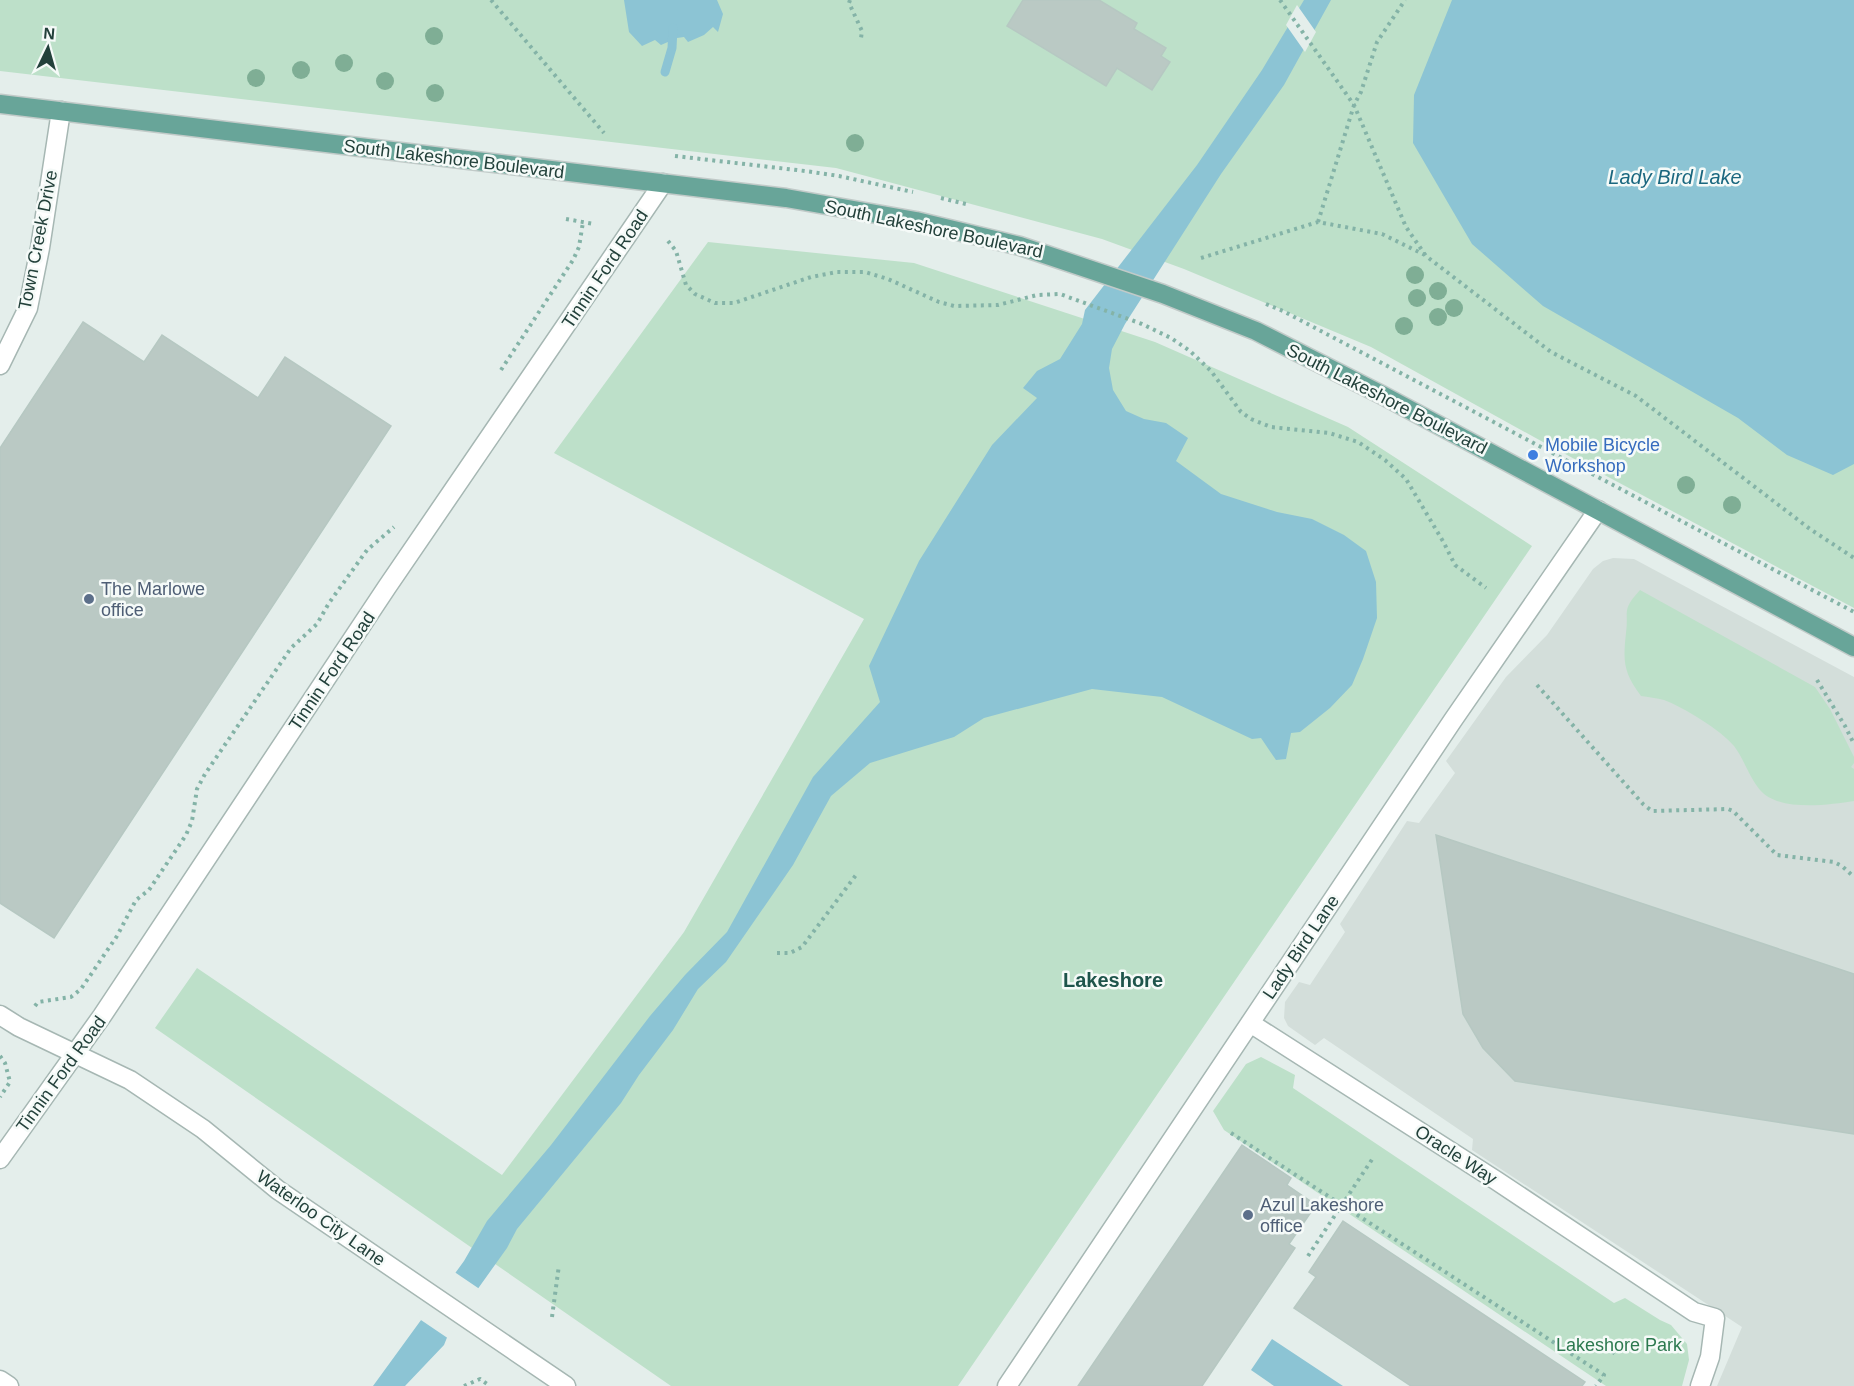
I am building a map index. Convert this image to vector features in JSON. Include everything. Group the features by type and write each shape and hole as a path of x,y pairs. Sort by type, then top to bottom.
{"main road":[{"name":"South Lakeshore Boulevard","path":"0,104 786,198 916,221 1020,246 1097,270 1256,331 1382,395 1854,647"}],"street":[{"name":"Town Creek Drive","path":"0,364 28,308 40,248 61,111"},
{"name":"Tinnin Ford Road","path":"0,1159 108,1007 387,587 663,183"},
{"name":"Lady Bird Lane","path":"1007,1386 1453,720 1598,510"},
{"name":"Waterloo City Lane","path":"0,1015 74,1055 117,1072 130,1080 203,1129 278,1190 497,1339 540,1379 566,1386"},
{"name":"Oracle Way","path":"1250,1023 1497,1181 1694,1312 1716,1318 1710,1358 1700,1386"},
{"path":"0,1380 9,1386"}],"path":[{"path":"491,0 604,133"},
{"path":"1280,0 1354,105 1406,227 1426,256"},
{"path":"1318,222 1354,105 1361,92 1377,42 1405,0"},
{"path":"849,1 862,31 861,38"},
{"path":"787,169 822,173"},
{"path":"566,219 594,224"},
{"path":"499,373 573,260 579,247 583,222"},
{"path":"1201,258 1318,222 1382,234 1426,256 1551,352 1636,396 1810,529 1854,558"},
{"path":"668,241 676,251 686,285 695,294 715,303 734,303 811,277 837,272 865,272 954,306 998,305 1037,295 1060,294 1142,324 1171,338 1190,351 1211,371 1241,412 1251,419 1271,427 1329,433 1358,442 1385,460 1406,479 1455,565 1486,588"},
{"path":"35,1007 38,1002 71,997 81,989 117,936 136,900 149,890 186,835 192,821 197,789 264,687 291,648 316,624 367,550 396,526"},
{"path":"1816,680 1854,744"},
{"path":"1537,685 1643,804 1652,811 1728,809 1733,811 1777,855 1834,862 1854,877"},
{"path":"777,953 790,953 802,947 856,875"},
{"path":"0,1056 5,1063 10,1082 0,1097"},
{"path":"1231,1133 1604,1375 1596,1386"},
{"path":"1308,1256 1373,1158"},
{"path":"552,1317 559,1265"},
{"path":"1600,1343 1617,1355"},
{"path":"464,1386 480,1379 490,1386"}],"shaded area":[{"path":"1613,558 1634,559 1854,677 1854,1386 1717,1386 1742,1327 1472,1150 1473,1139 1324,1038 1315,1045 1288,1026 1284,1018 1285,1002 1299,982 1310,985 1345,932 1340,924 1407,821 1419,823 1455,773 1446,761 1506,677 1547,635 1593,569 1603,561"}],"green space":[{"path":"0,0 1474,0 1854,434 1854,608 1552,447 1371,347 1184,269 1102,239 836,168 0,71"},
{"path":"708,242 914,263 1155,342 1348,427 1532,546 958,1386 671,1386 155,1028 197,968 502,1175 684,932 864,619 554,453"},
{"path":"1640,590 1815,687 1830,709 1854,757 1851,767 1854,769 1854,801 1804,805 1779,802 1768,797 1756,785 1734,746 1720,733 1672,703 1641,696 1628,673 1625,651 1627,611 1630,602"},
{"name":"Lakeshore Park","path":"1261,1057 1295,1075 1293,1088 1614,1303 1625,1298 1671,1325 1687,1344 1689,1360 1682,1386 1606,1386 1224,1130 1213,1111 1246,1064"}],"water":[{"path":"624,0 717,0 723,14 718,32 713,27 704,35 688,42 684,37 661,45 655,40 642,46 629,32"},
{"path":"1304,0 1331,0 1284,85 1221,174 1125,324 1112,349 1109,368 1113,390 1126,411 1144,419 1166,423 1188,438 1176,461 1221,494 1277,512 1312,519 1344,535 1366,551 1376,582 1377,618 1352,685 1330,708 1300,732 1291,733 1286,759 1276,760 1261,738 1252,739 1162,697 1092,689 984,718 954,737 870,763 831,796 793,865 726,962 698,989 673,1030 621,1103 517,1229 507,1248 452,1325 444,1345 405,1386 373,1386 464,1261 487,1221 551,1145 650,1016 685,975 727,932 813,777 880,702 869,666 919,561 992,445 1037,398 1023,388 1037,371 1060,359 1082,324 1085,310 1197,165 1262,70"},
{"name":"Lady Bird Lake","path":"1452,0 1854,0 1854,464 1833,475 1787,455 1738,418 1543,306 1472,244 1413,143 1414,95"},
{"path":"1272,1339 1343,1386 1274,1386 1251,1370"}],"pier":[{"path":"1297,5 1316,32 1305,52 1286,25"},
{"path":"453,1271 481,1290 455,1326 449,1339 418,1318"}],"building":[{"path":"1023,0 1099,0 1137,23 1134,29 1166,48 1161,56 1170,62 1152,90 1117,68 1106,86 1007,26"},
{"path":"83,322 144,362 162,335 258,398 285,357 391,426 54,938 0,903 0,448"},
{"path":"1436,835 1854,974 1854,1134 1515,1081 1483,1048 1463,1014"},
{"path":"1242,1145 1291,1178 1287,1185 1316,1205 1289,1244 1295,1248 1202,1386 1078,1386"},
{"path":"1343,1221 1585,1382 1582,1386 1411,1386 1294,1308 1316,1277 1309,1272"}],"waterway":[{"path":"665,72 672,48 673,28"}],"place":[{"name":"Mobile Bicycle Workshop","path":"1533,455"},
{"name":"The Marlowe office","path":"89,599"},
{"name":"Azul Lakeshore office","path":"1248,1215"}],"district":[{"name":"Lakeshore","path":"1113,980"}]}
